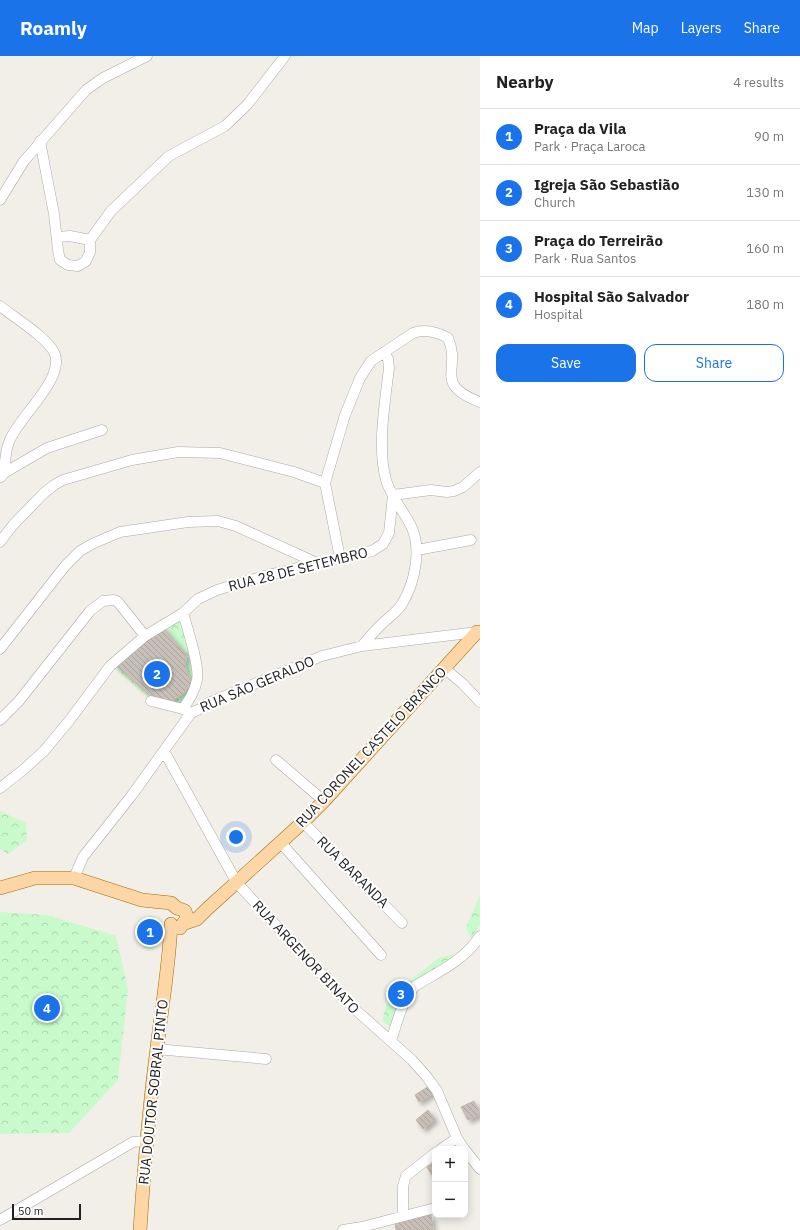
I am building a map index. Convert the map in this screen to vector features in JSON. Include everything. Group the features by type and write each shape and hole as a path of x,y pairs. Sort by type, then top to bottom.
{"main road":[{"name":"RUA CORONEL CASTELO BRANCO","path":"177,917 198,919 207,908 237,883 303,822 324,801 444,668 479,633"},
{"path":"0,888 35,878 74,878 142,900 156,901 162,908 177,917"},
{"name":"RUA DOUTOR SOBRAL PINTO","path":"140,1230 156,1049 169,954 177,917"}],"street":[{"path":"0,200 24,161 86,90 103,78 147,56"},
{"path":"40,141 54,214 60,260 68,265 78,266 86,261 90,252 90,240 111,210 169,156 225,126 247,105 285,56"},
{"path":"57,237 70,236 90,240"},
{"path":"0,306 47,342 55,353 56,366 51,380 15,429 8,443 2,476"},
{"path":"340,558 325,483 345,414 360,378 371,361 413,333 420,331 440,334 448,338 451,346 450,372 454,387 466,397 480,402"},
{"path":"362,646 402,604 412,581 417,558 417,550 412,527 386,480 382,461 382,441 389,368 388,360 384,352"},
{"path":"2,476 47,448 102,430"},
{"path":"0,542 44,493 54,485 63,480 132,460 178,452 220,453 294,472 325,483"},
{"path":"393,495 431,490 447,492 454,491 463,487 480,472"},
{"name":"RUA 28 DE SETEMBRO","path":"0,788 24,770 44,751 69,721 110,666 145,636 183,613 198,599 217,590 317,562 372,551 383,544 390,533 393,495"},
{"path":"0,649 65,566 80,552 92,544 120,532 188,522 218,521 236,526 317,562"},
{"path":"417,550 471,540"},
{"path":"0,720 19,701 90,611 104,601 114,600 121,603 145,636"},
{"path":"151,701 187,711 197,680 196,664 183,613"},
{"name":"RUA SÃO GERALDO","path":"74,878 83,857 132,795 164,751 187,711 202,708 208,703 322,656 362,646 479,633"},
{"path":"444,668 463,684 480,702"},
{"name":"RUA ARGENOR BINATO","path":"164,751 237,883 358,1012 412,1060 432,1084 457,1138 463,1146"},
{"path":"276,760 324,801"},
{"name":"RUA BARANDA","path":"303,822 402,923"},
{"path":"280,842 381,955"},
{"path":"391,1041 400,1015 415,986 453,964 475,945 480,936"},
{"path":"156,1049 266,1059"},
{"path":"445,1146 457,1138"},
{"path":"0,1220 133,1142 147,1141"},
{"name":"RUA ARGENOR BINATO","path":"468,1153 480,1169"},
{"path":"403,1216 404,1181 406,1176 432,1156"},
{"path":"343,1230 365,1228 431,1209"}],"green space":[{"path":"180,618 195,674 187,696 179,705 147,696 113,667"},
{"path":"0,811 26,823 27,840 8,854 0,849"},
{"path":"480,895 480,925 471,938 466,928"},
{"path":"0,912 47,915 116,936 128,989 118,1080 69,1133 0,1134"},
{"path":"150,916 155,917 153,950 143,948"},
{"path":"453,954 456,958 412,988 392,1029 382,1020 388,999 401,987 439,958"}],"building":[{"path":"163,627 187,655 185,664 191,683 184,693 170,702 154,699 114,664"},
{"path":"429,1086 433,1093 419,1102 415,1095"},
{"path":"474,1101 480,1114 468,1120 461,1107"},
{"path":"428,1110 435,1119 423,1129 416,1120"},
{"path":"432,1164 432,1175 427,1167"},
{"path":"431,1215 433,1230 396,1230 395,1221"}],"place":[{"name":"Igreja São Sebastião","path":"157,674"},
{"name":"Praça da Vila","path":"150,932"},
{"name":"Praça do Terreirão","path":"401,994"},
{"name":"Hospital São Salvador","path":"47,1008"}]}
